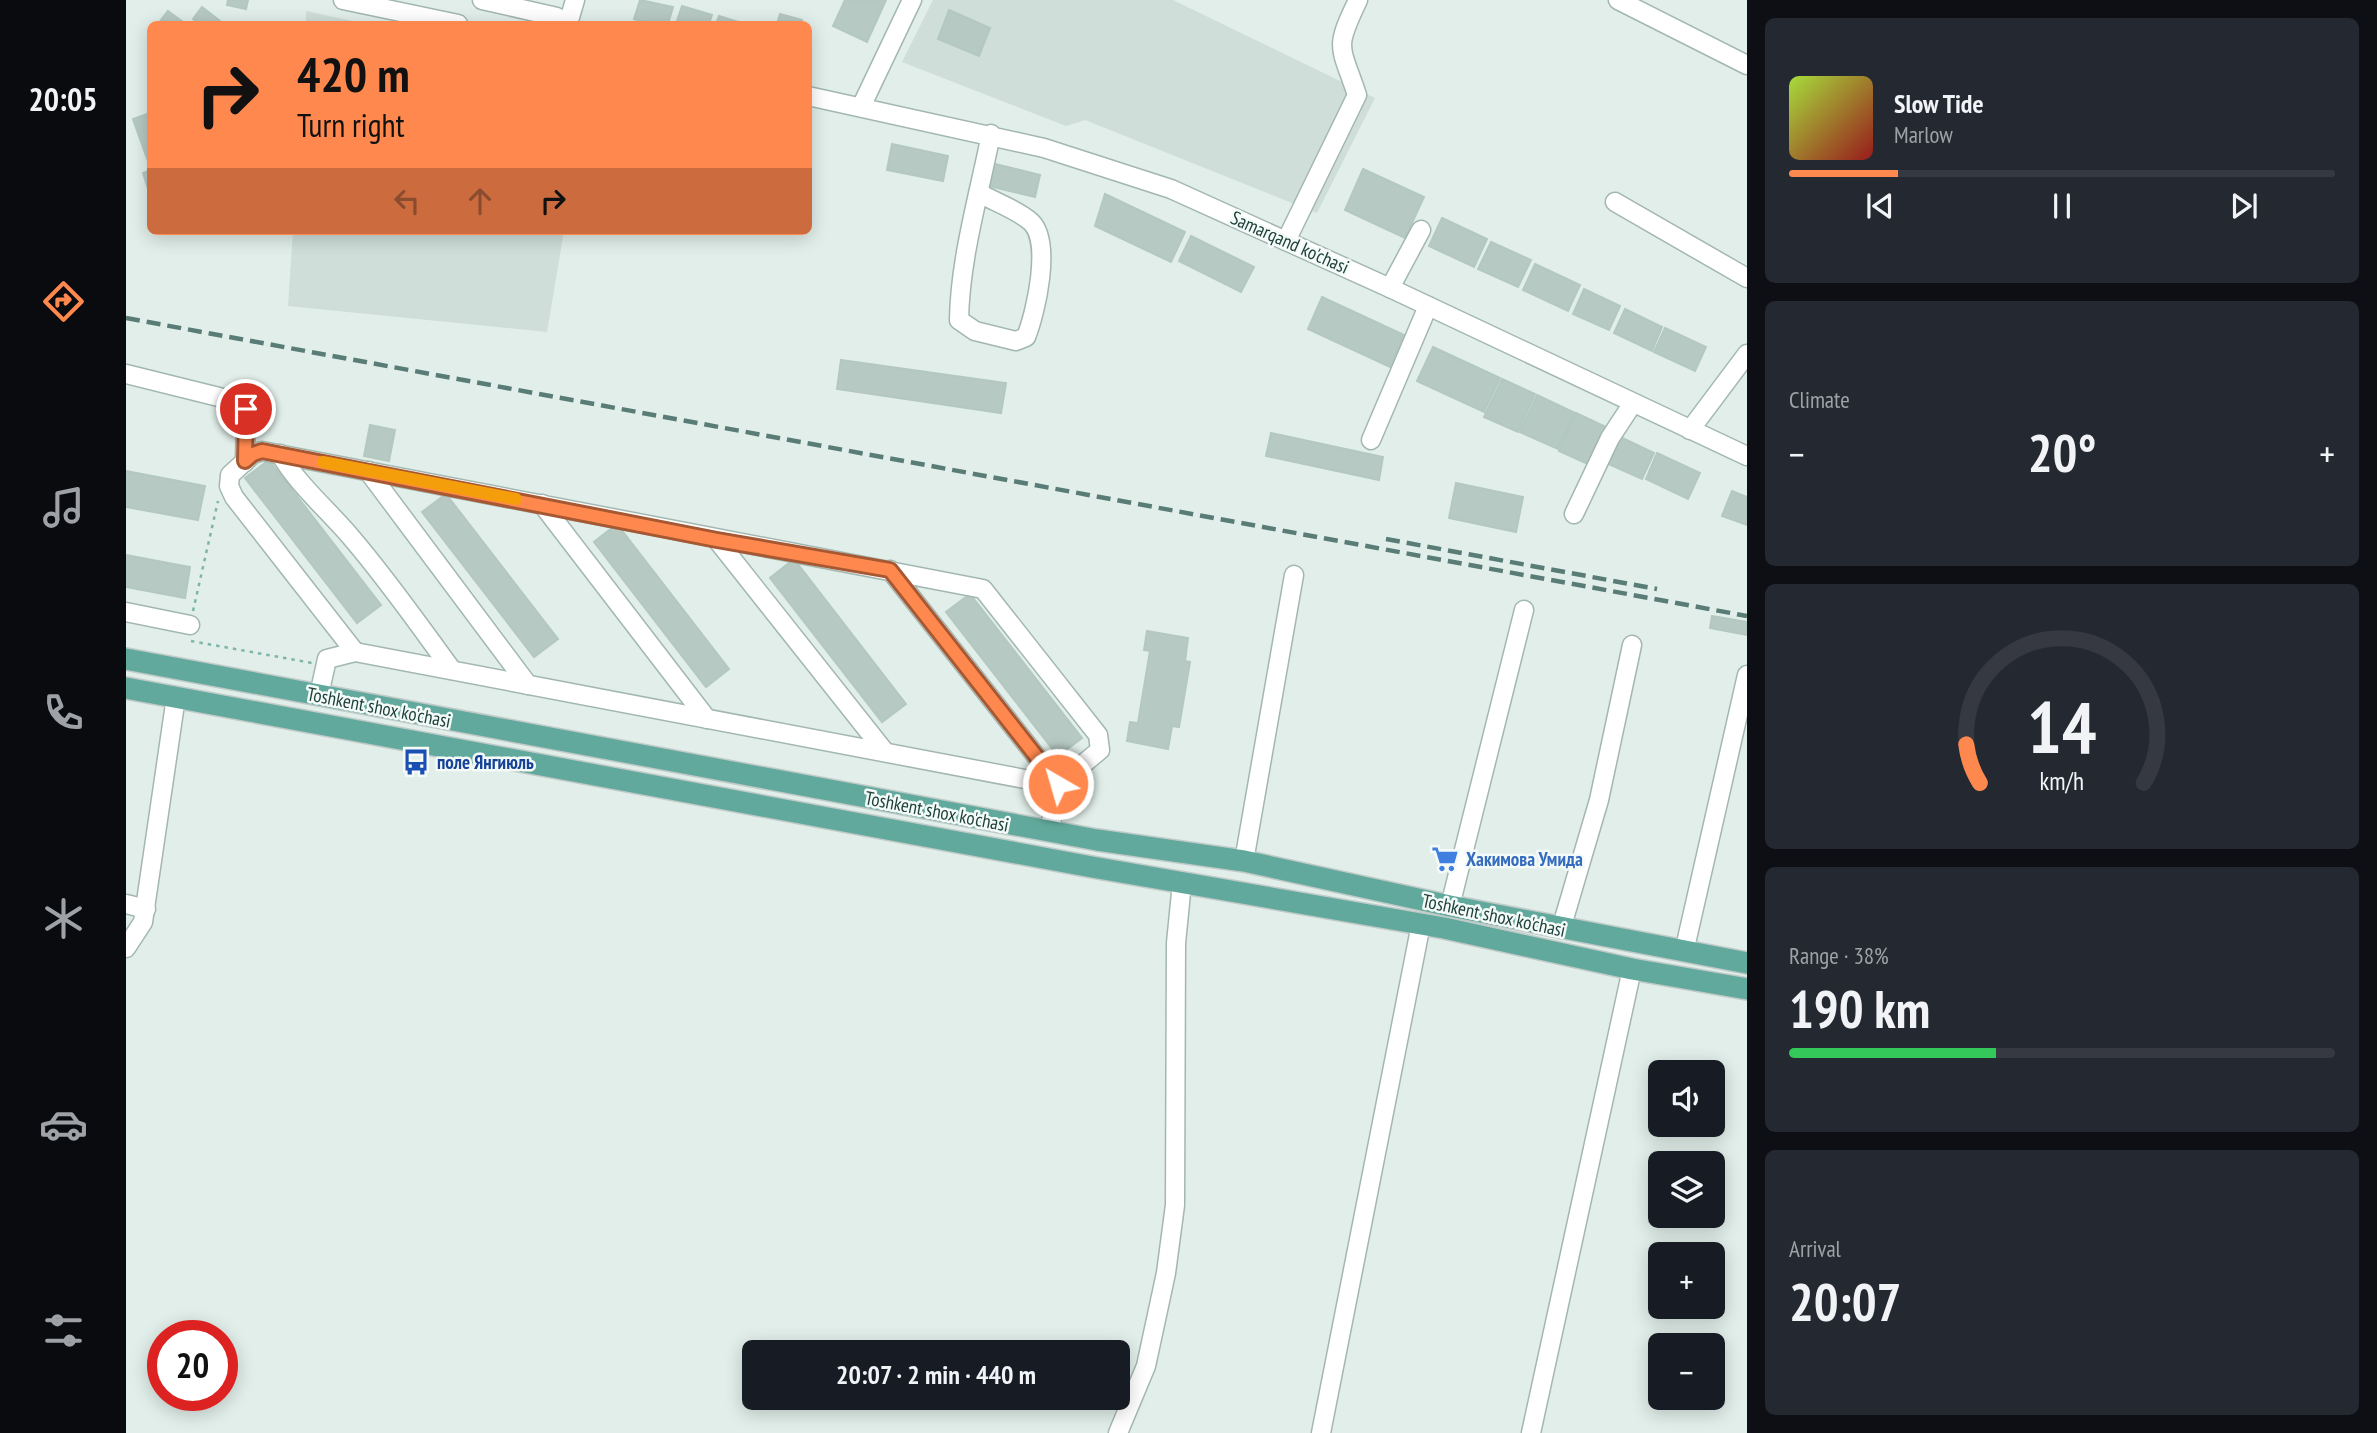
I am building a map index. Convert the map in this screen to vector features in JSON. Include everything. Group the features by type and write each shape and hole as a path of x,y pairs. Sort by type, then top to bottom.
{"main road":[{"name":"Toshkent shox ko'chasi","path":"126,659 1097,841 1244,862 1561,929 1747,963"},
{"name":"Toshkent shox ko'chasi","path":"126,688 1092,867 1421,924 1632,969 1747,989"},
{"path":"1092,867 1097,841"}],"street":[{"path":"343,0 444,21"},
{"path":"482,0 565,20"},
{"path":"531,0 565,20"},
{"path":"565,20 575,0"},
{"path":"861,107 912,0"},
{"path":"1286,241 1357,95 1341,54 1341,35 1358,0"},
{"path":"1618,0 1747,65"},
{"name":"Samarqand ko'chasi","path":"812,97 991,134 1122,171 1195,199 1747,456"},
{"path":"979,193 1030,221 1043,247 1033,319 1026,337 1016,341 975,331 959,320 959,291 991,134"},
{"path":"1615,202 1747,278"},
{"path":"1390,288 1421,230"},
{"path":"1371,440 1428,306"},
{"path":"1690,430 1747,354"},
{"path":"126,374 243,404 246,409 245,461"},
{"path":"1574,514 1610,438 1633,403"},
{"path":"355,652 229,486 230,475 253,454 262,451 280,454 717,540 974,586 990,596 1098,735 1100,750 1056,786"},
{"path":"280,454 293,475 349,535 396,593 452,670"},
{"path":"368,471 528,685"},
{"path":"542,504 707,719"},
{"path":"717,540 885,752"},
{"path":"890,570 1056,786 1051,832"},
{"path":"1244,862 1294,575"},
{"path":"1450,906 1524,610"},
{"path":"126,612 190,625"},
{"path":"1561,929 1599,800 1632,645"},
{"path":"319,695 327,659 355,652 1056,786"},
{"path":"1684,952 1747,674"},
{"path":"126,948 140,929 146,909 176,698"},
{"path":"1118,1433 1146,1366 1166,1273 1175,1205 1176,957 1182,883"},
{"path":"126,904 146,909"},
{"path":"1321,1433 1421,924"},
{"path":"1531,1433 1632,969"}],"path":[{"path":"229,486 219,497 187,641 325,665"}],"shaded area":[{"path":"933,0 1173,0 1375,98 1317,213 1085,120 1066,126 902,62"},
{"path":"306,11 352,21 306,21"},
{"path":"293,235 563,235 547,332 288,306"}],"building":[{"path":"228,0 248,0 246,9 227,5"},
{"path":"640,0 673,7 669,21 634,19"},
{"path":"845,0 886,0 867,42 833,26"},
{"path":"682,6 712,15 710,21 677,21"},
{"path":"202,7 220,21 196,21 193,19"},
{"path":"949,10 990,28 979,56 938,39"},
{"path":"168,11 182,21 160,21"},
{"path":"780,14 802,20 802,21 778,21"},
{"path":"719,16 735,21 717,21"},
{"path":"147,114 147,159 133,119"},
{"path":"892,144 948,156 943,181 887,170"},
{"path":"991,163 1040,175 1035,197 985,185"},
{"path":"1363,169 1424,197 1405,238 1345,210"},
{"path":"1105,194 1185,232 1171,262 1095,226"},
{"path":"1442,218 1487,239 1474,267 1429,246"},
{"path":"1191,236 1254,267 1241,292 1179,261"},
{"path":"1491,242 1531,260 1518,287 1478,269"},
{"path":"1535,264 1580,285 1568,311 1523,290"},
{"path":"1584,289 1620,306 1609,330 1573,314"},
{"path":"1322,297 1404,335 1390,367 1308,329"},
{"path":"1625,309 1662,327 1652,351 1614,333"},
{"path":"1665,328 1706,347 1695,371 1654,352"},
{"path":"1433,347 1500,378 1484,412 1417,381"},
{"path":"841,360 1006,383 1001,413 837,389"},
{"path":"1502,379 1535,394 1518,432 1484,417"},
{"path":"1537,395 1575,413 1558,449 1520,432"},
{"path":"1576,413 1608,428 1590,465 1559,451"},
{"path":"370,425 395,430 389,461 364,456"},
{"path":"1271,433 1383,457 1379,480 1266,456"},
{"path":"1616,435 1654,453 1642,479 1604,462"},
{"path":"1657,453 1700,473 1688,499 1646,479"},
{"path":"269,460 381,605 357,623 245,478"},
{"path":"126,471 205,486 198,520 126,507"},
{"path":"1456,483 1523,497 1516,532 1449,518"},
{"path":"1732,491 1747,497 1747,525 1722,516"},
{"path":"446,494 558,639 534,657 422,512"},
{"path":"617,524 729,669 706,687 594,542"},
{"path":"126,555 190,567 185,598 126,587"},
{"path":"794,559 906,704 882,722 770,578"},
{"path":"970,594 1082,738 1058,756 946,612"},
{"path":"1712,616 1747,622 1747,635 1710,628"},
{"path":"1147,631 1188,638 1185,661 1190,662 1179,727 1172,726 1168,749 1127,741 1130,722 1138,723 1150,651 1144,650"}],"railway":[{"path":"126,318 1747,616"},
{"path":"1386,539 1657,589"}],"slow traffic":[{"path":"323,462 516,499"}],"place":[{"name":"поле Янгиюль","path":"416,762"},
{"name":"Хакимова Умида","path":"1445,859"}],"route":[{"path":"246,409 245,461 262,451 630,520 717,540 890,570 1058,784"}]}
